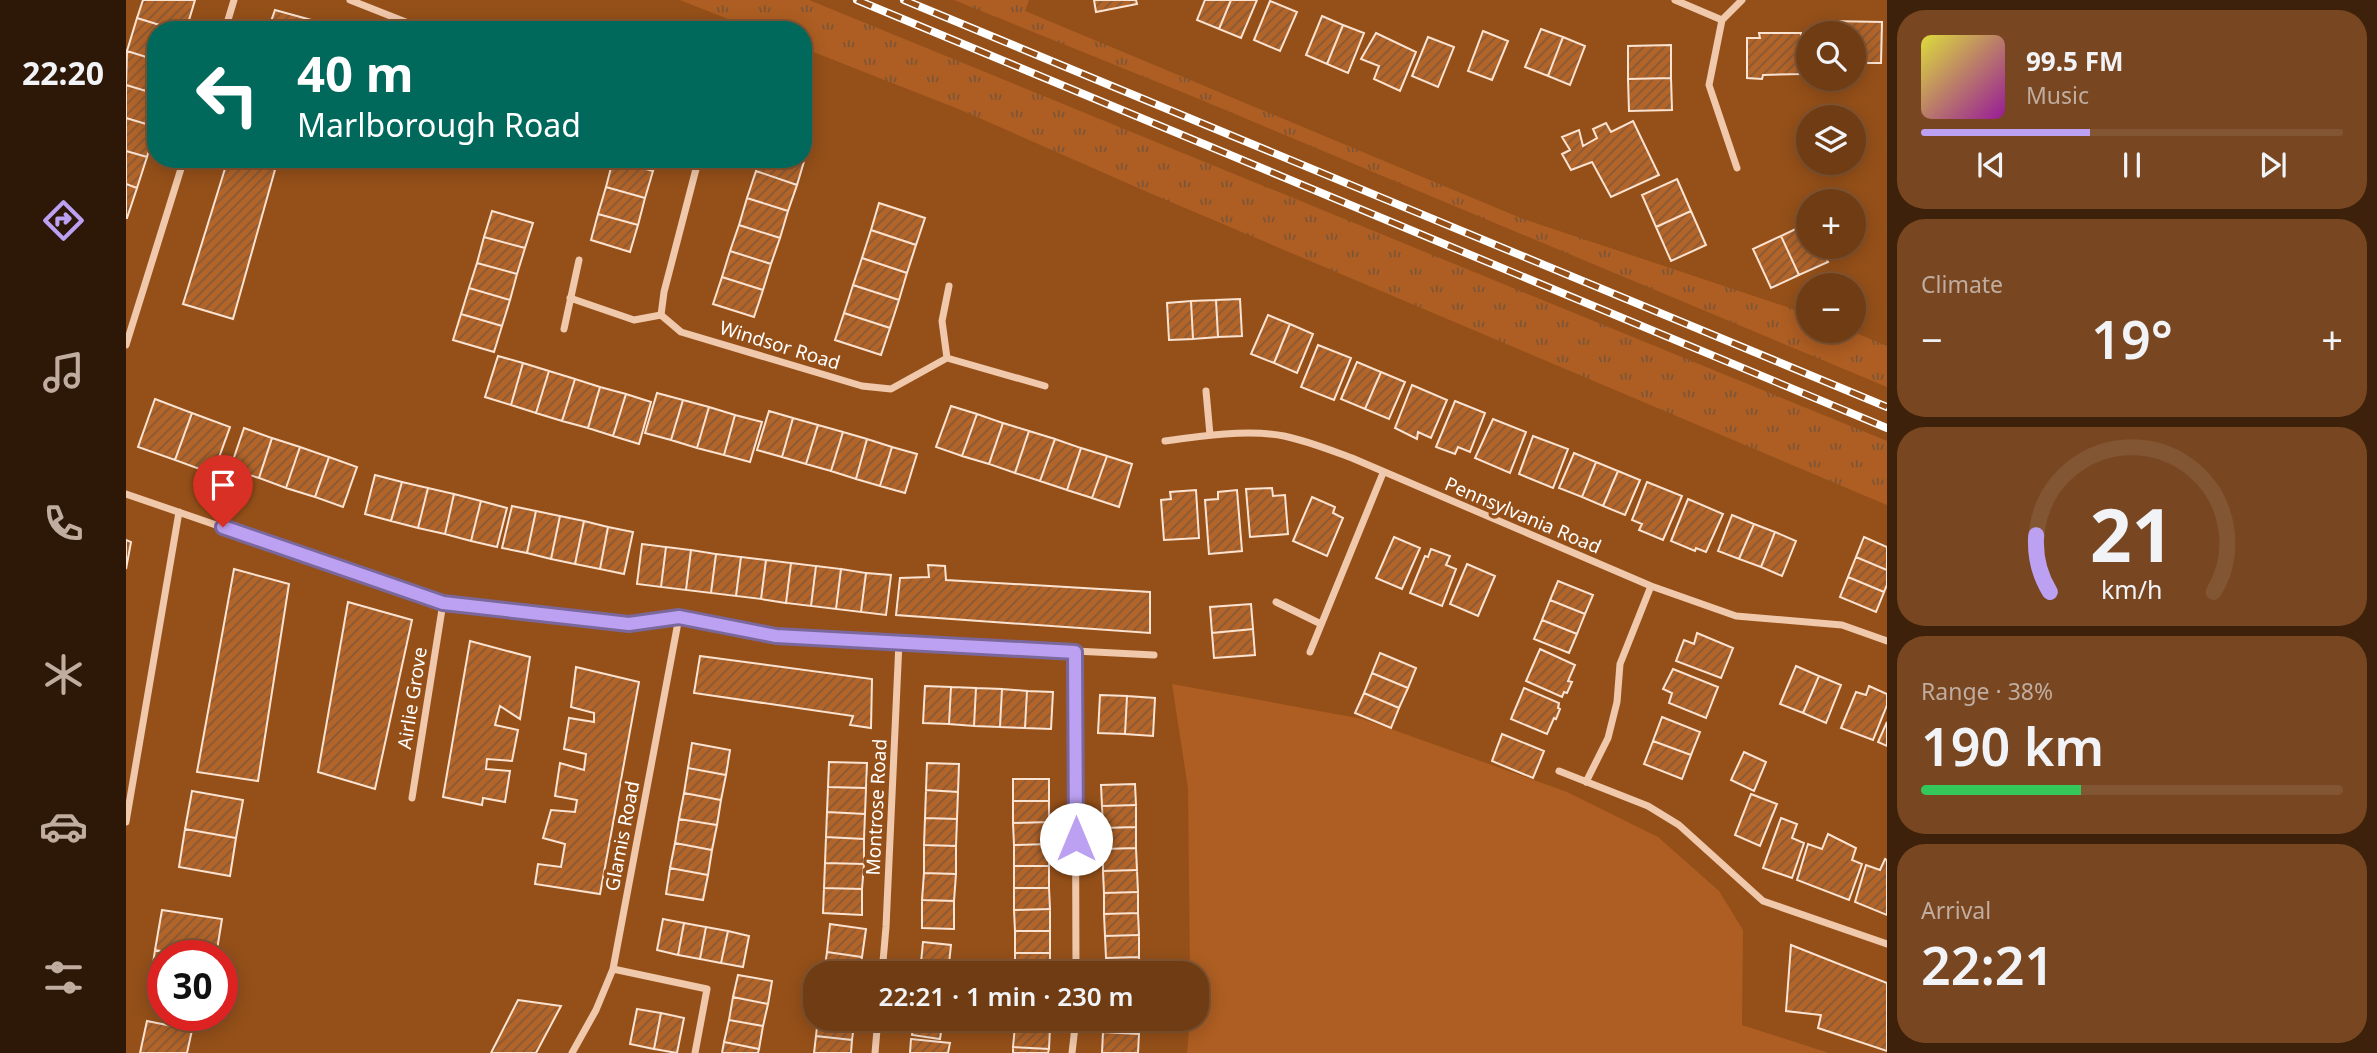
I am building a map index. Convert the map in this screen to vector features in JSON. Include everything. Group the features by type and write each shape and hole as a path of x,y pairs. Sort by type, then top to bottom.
{"street":[{"path":"228,21 234,0"},
{"path":"350,0 403,21"},
{"path":"1675,0 1722,20"},
{"path":"1737,167 1709,85 1722,20 1742,0"},
{"path":"126,345 181,168"},
{"path":"570,298 634,320 661,315 664,292 696,168"},
{"path":"564,329 579,260"},
{"path":"950,286 942,321 947,358 1045,386"},
{"name":"Windsor Road","path":"661,315 681,332 862,386 891,388 947,358"},
{"path":"1206,391 1210,435"},
{"name":"Pennsylvania Road","path":"1165,441 1210,435 1282,435 1315,444 1651,586 1736,616 1842,625 1887,641"},
{"path":"1310,652 1383,473"},
{"path":"126,494 443,603 629,624 679,617 776,636 1154,655"},
{"path":"126,822 179,512"},
{"path":"1586,782 1608,738 1617,702 1620,664 1651,586"},
{"name":"Airlie Grove","path":"412,798 443,603"},
{"path":"1276,603 1321,624"},
{"name":"Glamis Road","path":"572,1053 596,1010 613,970 679,617"},
{"name":"Montrose Road","path":"883,961 899,642"},
{"path":"1075,652 1076,961"},
{"path":"1559,771 1648,806 1679,825 1763,901 1887,944"},
{"path":"613,970 707,989 695,1053"},
{"path":"875,1053 877,1031"},
{"path":"1073,1053 1075,1031"}],"green space":[{"path":"680,0 809,0 1887,441 1887,505 1152,194 961,110 812,52 812,21 733,21"},
{"path":"954,0 1029,0 1025,11 1523,219 1796,310 1796,343 1866,343 1866,337 1887,346 1887,387 1187,94"},
{"path":"1172,684 1363,719 1567,792 1658,837 1719,891 1743,930 1742,1025 1829,1053 1187,1053 1189,1031 1209,1031 1209,961 1190,961 1188,788"}],"building":[{"path":"143,0 195,0 189,21 147,21 137,18"},
{"path":"1094,0 1136,0 1137,4 1096,12"},
{"path":"1205,0 1231,0 1219,29 1197,20"},
{"path":"1231,0 1257,0 1241,38 1219,29"},
{"path":"1270,1 1297,12 1280,51 1254,40"},
{"path":"275,10 315,21 271,21"},
{"path":"1322,16 1343,25 1327,64 1306,55"},
{"path":"137,18 147,21 147,57 127,51"},
{"path":"1866,22 1882,22 1881,63 1866,63"},
{"path":"1343,25 1364,33 1348,73 1327,64"},
{"path":"1541,29 1563,37 1548,76 1525,67"},
{"path":"1483,31 1508,41 1492,80 1468,71"},
{"path":"1376,33 1416,52 1400,91 1374,79 1379,66 1361,59"},
{"path":"1759,33 1796,33 1796,74 1763,75 1762,79 1747,78 1747,38 1760,38"},
{"path":"1428,37 1454,47 1438,87 1412,76"},
{"path":"1563,37 1585,46 1570,85 1548,76"},
{"path":"1671,45 1671,78 1628,79 1628,46"},
{"path":"127,51 147,57 147,91 126,85"},
{"path":"1671,78 1672,110 1629,111 1628,79"},
{"path":"126,85 147,91 147,124 126,118"},
{"path":"126,118 147,124 147,157 126,151"},
{"path":"1633,121 1659,175 1611,197 1592,162 1571,170 1562,154 1570,150 1562,137 1579,130 1583,146 1597,138 1593,129 1606,123 1611,132"},
{"path":"126,151 147,157 137,188 126,184"},
{"path":"225,168 275,168 233,319 183,304"},
{"path":"611,168 642,168 653,171 645,198 606,187"},
{"path":"757,168 802,168 797,185 756,171"},
{"path":"756,171 797,185 788,211 747,198"},
{"path":"1677,179 1691,211 1656,227 1642,195"},
{"path":"126,184 137,188 127,218 126,218"},
{"path":"606,187 645,198 638,225 598,214"},
{"path":"747,198 788,211 780,238 739,225"},
{"path":"879,203 925,218 916,245 871,230"},
{"path":"492,211 533,223 525,248 484,237"},
{"path":"1691,211 1706,245 1671,261 1656,227"},
{"path":"598,214 638,225 630,252 591,240"},
{"path":"739,225 780,238 771,264 730,251"},
{"path":"1796,229 1796,259 1827,259 1828,262 1798,273 1781,236"},
{"path":"871,230 916,245 907,273 862,258"},
{"path":"1781,236 1798,273 1771,288 1753,249"},
{"path":"484,237 525,248 517,274 477,263"},
{"path":"730,251 771,264 763,290 722,277"},
{"path":"862,258 907,273 899,300 853,285"},
{"path":"477,263 517,274 510,300 469,288"},
{"path":"722,277 763,290 754,317 713,304"},
{"path":"853,285 899,300 890,328 844,313"},
{"path":"469,288 510,300 502,326 461,314"},
{"path":"1240,299 1242,336 1218,337 1216,300"},
{"path":"1216,300 1218,337 1193,339 1191,301"},
{"path":"1191,301 1193,339 1169,340 1167,303"},
{"path":"844,313 890,328 881,355 835,340"},
{"path":"461,314 502,326 494,352 453,340"},
{"path":"1268,315 1290,324 1274,363 1251,354"},
{"path":"1290,324 1313,334 1297,373 1274,363"},
{"path":"1318,345 1351,358 1334,400 1301,387"},
{"path":"498,356 523,363 511,405 485,397"},
{"path":"1357,362 1381,372 1365,409 1341,399"},
{"path":"523,363 549,371 536,413 511,405"},
{"path":"549,371 575,379 562,421 536,413"},
{"path":"1381,372 1405,382 1389,419 1365,409"},
{"path":"575,379 600,387 588,428 562,421"},
{"path":"1412,385 1447,400 1431,438 1418,432 1417,439 1395,428"},
{"path":"600,387 626,394 613,436 588,428"},
{"path":"657,393 683,400 671,440 645,433"},
{"path":"626,394 651,402 639,444 613,436"},
{"path":"155,399 192,413 175,460 138,447"},
{"path":"683,400 709,407 697,448 671,440"},
{"path":"1455,401 1485,413 1470,452 1458,447 1455,454 1436,447"},
{"path":"951,406 977,414 962,456 936,447"},
{"path":"709,407 735,415 724,455 697,448"},
{"path":"769,411 793,418 782,457 757,450"},
{"path":"192,413 230,427 213,474 175,460"},
{"path":"977,414 1003,423 989,464 962,456"},
{"path":"735,415 762,422 750,462 724,455"},
{"path":"793,418 818,425 806,464 782,457"},
{"path":"1493,419 1526,432 1510,473 1475,458"},
{"path":"1003,423 1029,431 1015,473 989,464"},
{"path":"818,425 843,432 831,471 806,464"},
{"path":"244,428 272,438 259,478 230,469"},
{"path":"1029,431 1055,439 1040,481 1015,473"},
{"path":"843,432 867,439 856,479 831,471"},
{"path":"1533,436 1568,449 1553,488 1519,474"},
{"path":"272,438 300,447 286,488 259,478"},
{"path":"867,439 892,447 880,486 856,479"},
{"path":"1055,439 1081,448 1067,490 1040,481"},
{"path":"300,447 329,457 315,497 286,488"},
{"path":"892,447 917,454 905,493 880,486"},
{"path":"1081,448 1107,456 1092,498 1067,490"},
{"path":"1574,453 1596,462 1582,497 1559,488"},
{"path":"1107,456 1132,464 1119,507 1092,498"},
{"path":"329,457 357,467 343,507 315,497"},
{"path":"1596,462 1618,471 1603,506 1582,497"},
{"path":"1618,471 1640,480 1625,515 1603,506"},
{"path":"375,475 402,482 391,521 365,514"},
{"path":"402,482 428,488 418,528 391,521"},
{"path":"1647,482 1682,496 1663,540 1639,530 1642,524 1632,520"},
{"path":"428,488 454,494 445,534 418,528"},
{"path":"1272,488 1273,496 1285,495 1288,534 1250,537 1246,489"},
{"path":"1196,490 1199,538 1164,540 1161,500 1171,499 1170,492"},
{"path":"1237,490 1242,551 1209,554 1205,500 1218,499 1218,492"},
{"path":"454,494 481,501 471,541 445,534"},
{"path":"1312,497 1335,507 1333,513 1343,518 1327,556 1293,541"},
{"path":"1688,499 1723,514 1706,552 1696,548 1695,551 1671,541"},
{"path":"481,501 507,508 497,547 471,541"},
{"path":"512,506 536,511 527,553 502,548"},
{"path":"536,511 560,516 551,559 527,553"},
{"path":"1732,515 1754,524 1739,559 1718,551"},
{"path":"560,516 584,521 575,564 551,559"},
{"path":"584,521 608,527 600,569 575,564"},
{"path":"1754,524 1775,532 1761,567 1739,559"},
{"path":"608,527 633,532 624,574 600,569"},
{"path":"1775,532 1796,541 1782,576 1761,567"},
{"path":"1394,537 1420,548 1402,589 1376,578"},
{"path":"1864,537 1887,547 1887,570 1856,557"},
{"path":"126,540 131,542 126,569"},
{"path":"642,544 666,547 661,587 637,584"},
{"path":"666,547 691,550 686,590 661,587"},
{"path":"1431,549 1450,556 1446,565 1456,569 1442,606 1410,593 1425,556 1428,557"},
{"path":"691,550 716,554 711,593 686,590"},
{"path":"716,554 741,557 736,596 711,593"},
{"path":"741,557 766,560 761,599 736,596"},
{"path":"1856,557 1887,570 1884,592 1848,577"},
{"path":"766,560 791,563 786,603 761,599"},
{"path":"791,563 816,566 811,606 786,603"},
{"path":"1467,564 1495,576 1478,616 1450,604"},
{"path":"928,565 945,566 946,580 1150,592 1150,633 896,615 900,578 929,577"},
{"path":"816,566 841,569 836,609 811,606"},
{"path":"234,569 289,584 258,781 197,772"},
{"path":"841,569 866,573 861,612 836,609"},
{"path":"866,573 891,575 886,615 861,612"},
{"path":"1848,577 1884,592 1876,612 1840,597"},
{"path":"1558,581 1593,595 1585,614 1550,600"},
{"path":"1550,600 1585,614 1577,634 1542,620"},
{"path":"348,602 412,620 375,789 318,772"},
{"path":"1251,604 1253,629 1212,633 1210,607"},
{"path":"1542,620 1577,634 1569,653 1534,639"},
{"path":"1253,629 1255,655 1214,658 1212,633"},
{"path":"1697,633 1733,648 1721,678 1676,661 1684,640 1694,644"},
{"path":"470,641 530,657 520,719 500,706 495,725 518,730 512,761 487,759 486,769 510,771 505,802 483,798 482,805 443,797"},
{"path":"1540,649 1575,665 1568,681 1572,682 1562,697 1526,681"},
{"path":"1380,653 1416,668 1408,688 1372,673"},
{"path":"700,656 872,679 871,728 850,725 853,716 694,693"},
{"path":"1796,666 1819,676 1803,713 1780,704"},
{"path":"576,667 639,682 600,894 535,884 538,864 561,867 565,844 543,838 551,810 575,812 577,800 555,796 560,763 584,770 586,754 564,749 569,718 594,722 594,713 571,707"},
{"path":"1673,669 1718,687 1706,718 1669,703 1672,693 1663,689"},
{"path":"1372,673 1408,688 1399,708 1364,693"},
{"path":"1819,676 1841,685 1826,723 1803,713"},
{"path":"925,686 951,687 949,724 923,723"},
{"path":"1869,686 1887,694 1887,705 1873,740 1841,728 1856,692 1866,695"},
{"path":"951,687 976,688 974,726 949,724"},
{"path":"976,688 1002,689 1000,727 974,726"},
{"path":"1524,688 1559,703 1560,709 1547,734 1511,719"},
{"path":"1002,689 1027,691 1025,728 1000,727"},
{"path":"1027,691 1053,692 1051,729 1025,728"},
{"path":"1364,693 1399,708 1391,728 1355,713"},
{"path":"1100,695 1127,696 1125,734 1098,733"},
{"path":"1127,696 1155,698 1153,736 1125,734"},
{"path":"1662,717 1700,732 1691,755 1653,741"},
{"path":"1887,722 1887,746 1878,742"},
{"path":"1502,734 1544,751 1533,778 1492,761"},
{"path":"1653,741 1691,755 1682,779 1644,764"},
{"path":"692,743 730,750 726,775 688,768"},
{"path":"1744,752 1766,762 1754,791 1731,780"},
{"path":"829,762 867,763 866,788 828,787"},
{"path":"927,763 959,764 958,792 926,790"},
{"path":"688,768 726,775 721,800 684,793"},
{"path":"1013,779 1049,779 1049,801 1013,801"},
{"path":"1135,784 1136,805 1102,806 1101,785"},
{"path":"828,787 866,788 865,814 827,812"},
{"path":"926,790 958,792 957,819 925,818"},
{"path":"192,791 243,800 236,838 185,829"},
{"path":"684,793 721,800 717,825 679,819"},
{"path":"1751,794 1777,804 1760,846 1735,835"},
{"path":"1013,801 1049,801 1049,822 1013,823"},
{"path":"1136,805 1136,827 1103,828 1102,806"},
{"path":"827,812 865,814 864,839 826,837"},
{"path":"925,818 957,819 956,846 924,845"},
{"path":"1781,818 1797,824 1792,838 1804,843 1792,878 1763,868"},
{"path":"679,819 717,825 712,850 675,843"},
{"path":"1049,822 1049,844 1014,845 1013,823"},
{"path":"1136,827 1136,848 1103,849 1103,828"},
{"path":"185,829 236,838 230,876 179,867"},
{"path":"1828,834 1856,848 1852,860 1862,864 1849,900 1797,880 1808,844 1822,849"},
{"path":"826,837 864,839 864,864 825,863"},
{"path":"675,843 712,850 708,875 670,868"},
{"path":"1049,844 1049,866 1014,866 1014,845"},
{"path":"924,845 956,846 956,874 924,873"},
{"path":"1136,848 1137,870 1103,871 1103,849"},
{"path":"1885,859 1887,915 1855,902 1866,865 1880,870"},
{"path":"825,863 864,864 862,889 824,888"},
{"path":"1014,866 1049,866 1049,888 1014,888"},
{"path":"670,868 708,875 703,900 666,894"},
{"path":"1137,870 1138,892 1104,893 1103,871"},
{"path":"924,873 956,874 954,901 922,900"},
{"path":"824,888 862,889 862,915 823,913"},
{"path":"1014,888 1049,888 1050,909 1014,910"},
{"path":"1138,892 1138,913 1104,914 1104,893"},
{"path":"922,900 954,901 954,929 922,928"},
{"path":"1050,909 1050,931 1015,931 1014,910"},
{"path":"162,910 222,919 219,940 157,940"},
{"path":"1138,913 1139,935 1105,936 1104,914"},
{"path":"663,919 684,923 678,955 657,950"},
{"path":"684,923 706,927 700,959 678,955"},
{"path":"830,924 866,929 862,957 827,952"},
{"path":"706,927 728,931 721,963 700,959"},
{"path":"728,931 749,936 743,967 721,963"},
{"path":"1015,931 1050,931 1050,953 1015,953"},
{"path":"1139,935 1139,957 1106,958 1105,936"},
{"path":"923,942 951,945 949,961 921,961"},
{"path":"1791,945 1887,983 1887,1051 1818,1028 1821,1015 1786,1011"},
{"path":"827,952 862,957 862,961 826,961"},
{"path":"1015,953 1050,953 1050,961 1015,961"},
{"path":"1139,957 1139,961 1106,961 1106,958"},
{"path":"738,975 772,981 768,1004 733,997"},
{"path":"733,997 768,1004 763,1026 729,1020"},
{"path":"518,1000 561,1006 536,1053 491,1053"},
{"path":"637,1009 661,1013 654,1049 630,1044"},
{"path":"661,1013 684,1018 677,1053 654,1049"},
{"path":"729,1020 763,1026 759,1049 724,1042"},
{"path":"147,1021 147,1031 192,1031 187,1053 140,1053"},
{"path":"817,1031 853,1031 852,1040 816,1036"},
{"path":"912,1031 941,1031 940,1039 912,1035"},
{"path":"1015,1031 1050,1031 1049,1049 1013,1047"},
{"path":"1103,1031 1139,1031 1139,1034"},
{"path":"1103,1032 1139,1034 1138,1053 1102,1053"},
{"path":"816,1036 852,1040 851,1053 814,1053"},
{"path":"911,1039 950,1043 948,1053 910,1053"},
{"path":"724,1042 759,1049 758,1053 722,1053"},
{"path":"1013,1047 1049,1049 1048,1053 1013,1053"}],"railway":[{"path":"857,0 1887,428"},
{"path":"904,0 1887,407"}],"route":[{"path":"223,527 443,603 629,624 679,617 776,636 1075,652 1076,839"}]}
